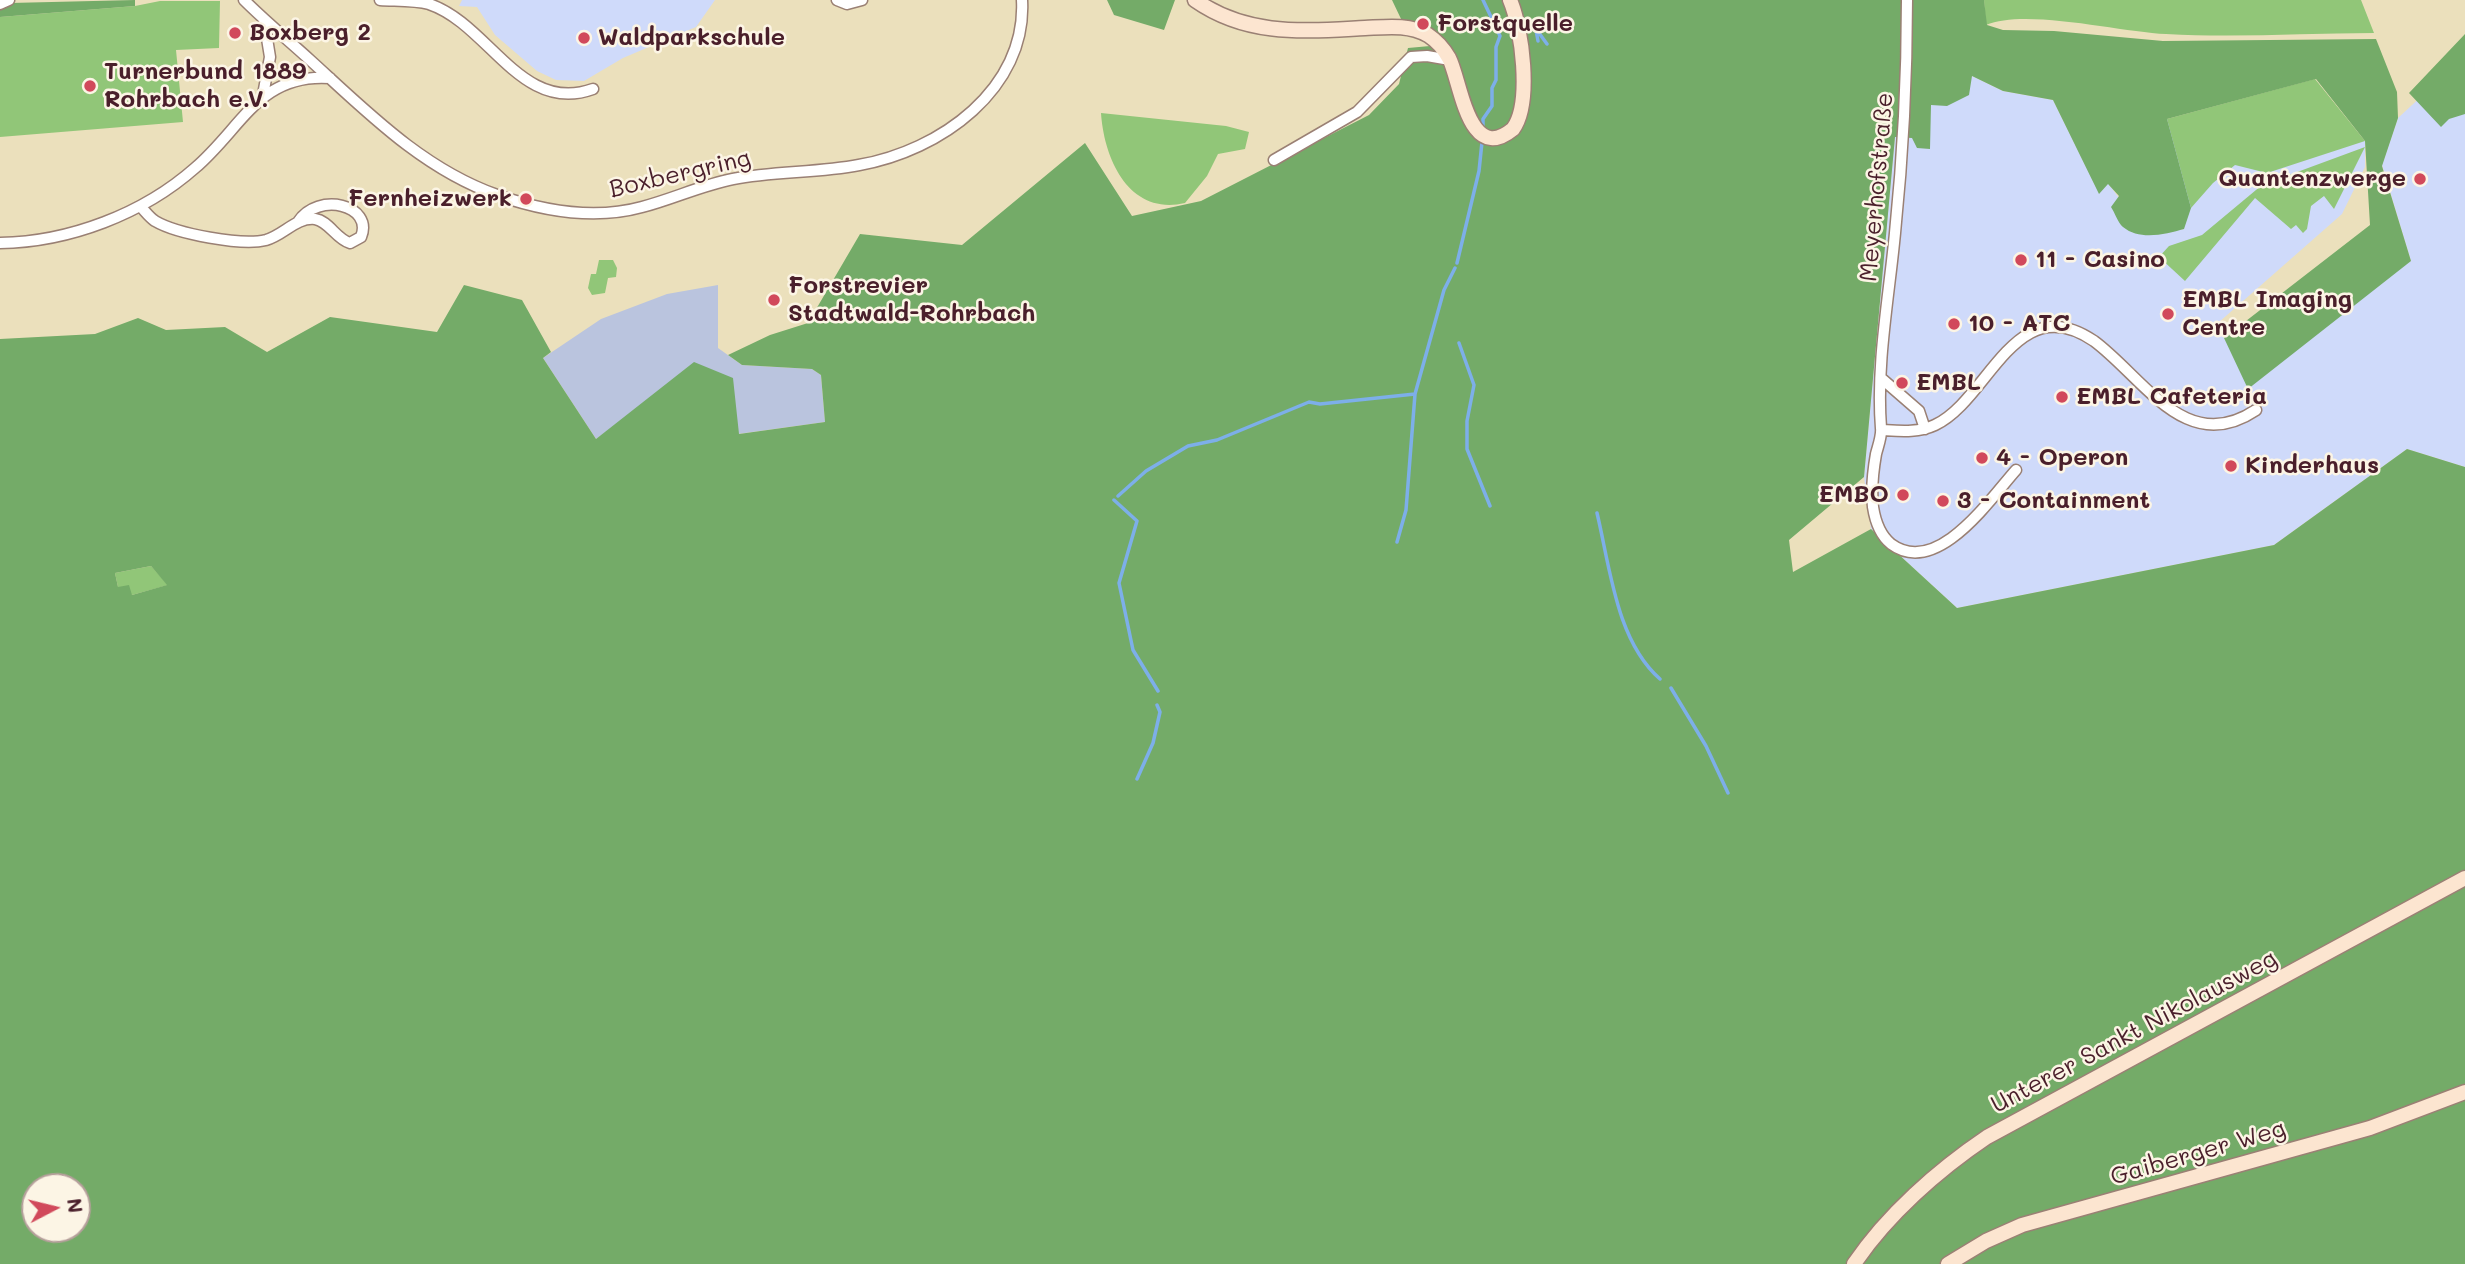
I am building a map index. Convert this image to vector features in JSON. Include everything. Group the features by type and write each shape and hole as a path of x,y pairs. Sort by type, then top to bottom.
{"street":[{"path":"0,4 9,0"},
{"name":"Boxbergring","path":"244,0 417,153 468,183 538,206 583,213 617,212 731,179 869,163 929,140 968,114 1004,75 1020,35 1022,0"},
{"path":"380,0 415,2 438,9 477,36 536,86 563,94 593,89"},
{"path":"837,0 847,4 862,0"},
{"path":"1195,0 1234,22 1275,30 1411,29 1434,39 1450,60 1473,128 1492,137 1513,130 1521,110 1522,48 1510,0"},
{"name":"Meyerhofstraße","path":"1908,0 1899,190 1881,377 1882,430 1874,474 1874,515 1886,539 1907,551 1932,549 1952,538 2016,470"},
{"path":"264,20 270,57 264,95"},
{"path":"1274,160 1357,112 1412,57 1427,56 1450,60"},
{"path":"0,243 59,235 98,224 140,206 196,168 264,95 294,80 330,78"},
{"path":"140,206 154,220 167,226 248,242 275,237 298,222 308,209 327,204 352,211 360,218 364,227 361,237 350,243 337,236 319,219 298,222"},
{"path":"1882,430 1925,429 1944,420 2021,337 2053,328 2080,332 2094,341 2184,419 2221,425 2238,421 2256,410"},
{"path":"1881,377 1919,411 1925,429"},
{"name":"Unterer Sankt Nikolausweg","path":"1854,1264 1882,1228 1970,1148 2032,1111 2465,878"},
{"name":"Gaiberger Weg","path":"1948,1264 1986,1241 2022,1225 2370,1128 2465,1092"}],"shaded area":[{"name":"Waldparkschule","path":"462,0 715,0 696,27 623,58 584,81 556,80 537,71 495,35 477,7 459,6"},
{"path":"2465,56 2465,467 2407,449 2274,545 1957,608 1871,529 1864,477 1895,136 1912,138 1931,105 1972,76 2003,91 2053,100 2099,193 2108,183 2146,235 2184,229 2167,119 2365,141 2365,167 2342,214 2218,323 2224,338 2411,261 2382,165 2398,118"},
{"path":"718,285 718,348 742,365 812,369 821,375 825,422 738,434 620,422 596,439 543,358 601,319 667,294"}],"green space":[{"path":"135,0 135,6 0,17 0,7 10,3"},
{"path":"1107,0 1175,0 1164,30 1114,15"},
{"path":"1392,0 1984,0 1987,25 2003,30 2054,31 2163,41 2376,39 2397,92 2398,118 2382,166 2411,261 2248,389 2224,338 2370,225 2365,141 2316,79 2167,119 2191,208 2184,229 2153,235 2137,234 2121,225 2111,207 2119,196 2108,184 2099,194 2053,100 2003,91 1972,76 1969,95 1947,106 1931,105 1930,149 1917,148 1912,138 1895,137 1864,477 1789,540 1793,572 1871,529 1957,608 2274,545 2407,449 2465,467 2465,1264 0,1264 0,339 95,334 138,318 166,330 225,327 267,352 330,317 437,332 464,285 522,300 551,352 543,358 596,439 694,362 733,378 739,434 825,422 821,375 812,369 742,365 728,355 770,335 808,323 860,234 962,245 1085,143 1132,216 1201,201 1369,115 1399,84 1408,48 1430,46 1402,21","holes":["151,566 167,585 132,595 129,585 118,587 115,573"]},
{"path":"1984,0 2361,0 2374,33 2192,35 2024,19 2003,20 1986,25"},
{"name":"Turnerbund 1889 Rohrbach e.V.","path":"160,1 220,1 219,48 176,50 183,122 0,137 0,17 135,6"},
{"path":"2465,34 2465,114 2449,119 2441,127 2409,93"},
{"path":"2315,79 2365,141 2267,173 2235,165 2213,183 2191,208 2167,119"},
{"path":"1101,113 1226,126 1249,132 1245,149 1218,154 1207,176 1185,203 1165,205 1149,201 1123,180 1108,148"},
{"path":"2365,147 2334,209 2324,196 2311,206 2307,229 2303,233 2296,225 2291,229 2255,198 2185,281 2159,257 2169,246 2202,235 2262,185"},
{"path":"599,260 613,260 617,268 616,277 608,278 605,293 592,295 588,288 591,274 596,274"},
{"path":"151,566 168,585 132,595 118,587 115,573"}],"waterway":[{"path":"1483,0 1500,36 1496,47 1496,80 1492,88 1492,106 1483,119 1483,127"},
{"path":"1523,22 1539,33 1547,44"},
{"path":"1536,30 1538,41"},
{"path":"1457,263 1479,171 1482,142"},
{"path":"1397,542 1406,510 1415,394 1444,290 1455,268"},
{"path":"1459,343 1474,385 1467,421 1467,449 1490,506"},
{"path":"1118,496 1146,471 1188,446 1217,440 1309,402 1320,404 1415,394"},
{"path":"1114,500 1137,521 1119,583 1133,650 1158,691"},
{"path":"1597,513 1624,624 1645,663 1660,679"},
{"path":"1671,688 1706,746 1728,793"},
{"path":"1137,779 1153,743 1160,712 1157,705"}],"place":[{"name":"Forstquelle","path":"1423,24"},
{"name":"Boxberg 2","path":"235,33"},
{"name":"Waldparkschule","path":"584,38"},
{"name":"Turnerbund 1889 Rohrbach e.V.","path":"90,86"},
{"name":"Quantenzwerge","path":"2420,179"},
{"name":"Fernheizwerk","path":"526,199"},
{"name":"11 - Casino","path":"2021,260"},
{"name":"Forstrevier Stadtwald-Rohrbach","path":"774,300"},
{"name":"EMBL Imaging Centre","path":"2168,314"},
{"name":"10 - ATC","path":"1954,324"},
{"name":"EMBL","path":"1902,383"},
{"name":"EMBL Cafeteria","path":"2062,397"},
{"name":"4 - Operon","path":"1982,458"},
{"name":"Kinderhaus","path":"2231,466"},
{"name":"EMBO","path":"1903,495"},
{"name":"3 - Containment","path":"1943,501"}]}
